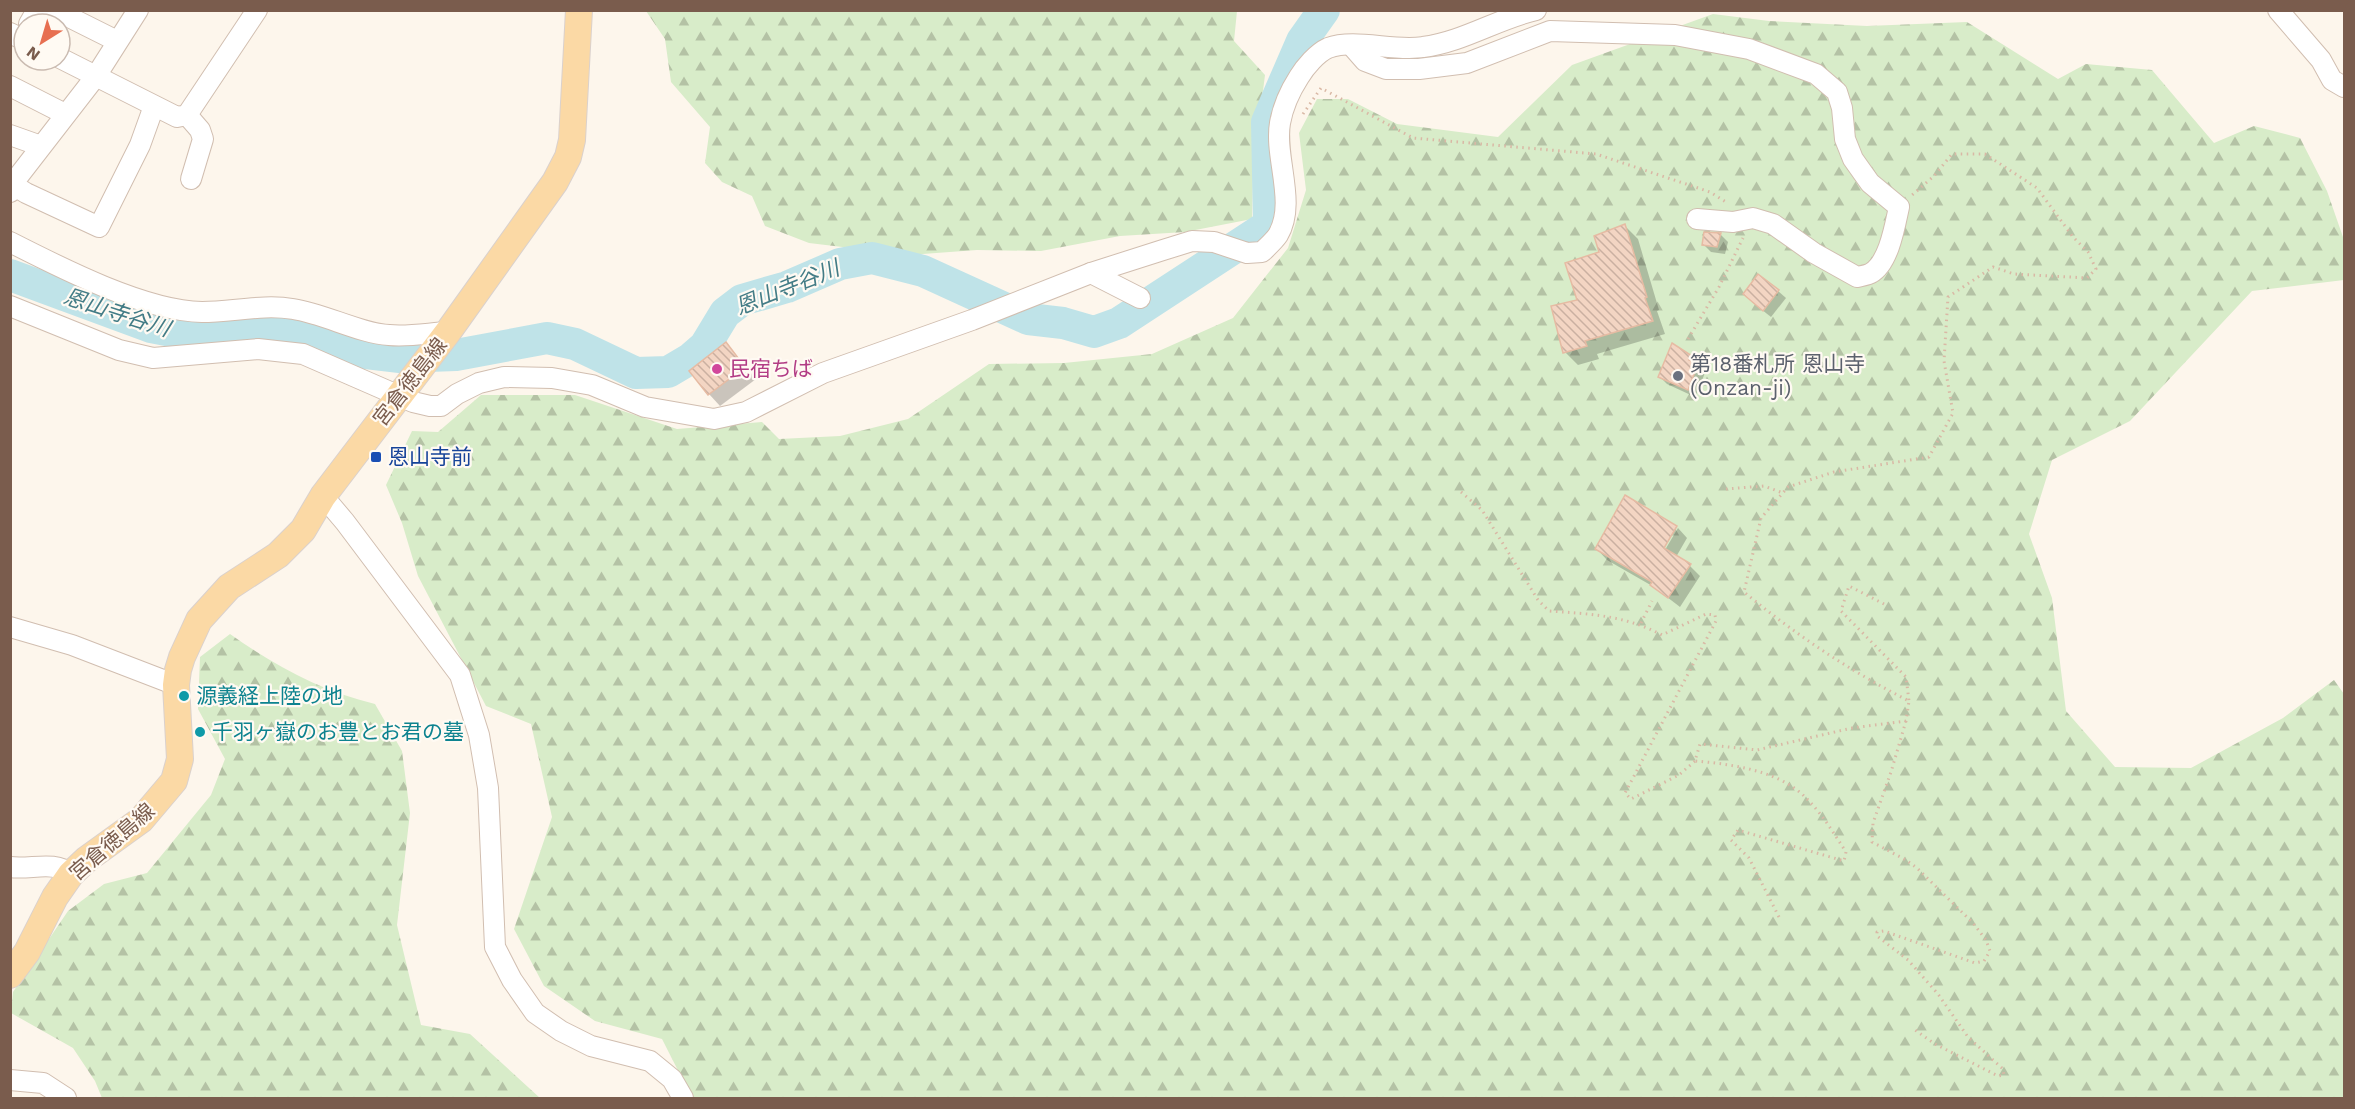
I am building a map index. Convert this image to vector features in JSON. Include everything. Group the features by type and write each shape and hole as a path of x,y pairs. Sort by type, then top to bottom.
{"main road":[{"name":"宮倉徳島線","path":"10,975 27,952 55,897 71,874 87,859 141,820 174,781 180,759 176,685 182,657 199,620 229,587 278,555 303,530 323,496 445,337 555,182 568,157 572,140 579,10"}],"street":[{"path":"55,10 117,41"},
{"path":"138,10 96,76 12,186 99,227 140,145 154,106"},
{"path":"72,64 177,117 187,115 258,10"},
{"path":"10,306 119,350 153,358 258,349 303,354 407,385 413,402 430,406 441,406 457,394 479,383 504,377 552,378 592,385 645,407 714,419 746,412 823,373 972,320 1091,273 1192,241 1214,242 1247,253 1262,252 1278,235 1286,206 1280,124 1289,92 1305,68 1327,49 1351,45 1388,48 1423,47 1463,37 1515,15 1536,10"},
{"path":"2278,10 2321,60 2332,80 2344,87"},
{"path":"1351,45 1365,61 1386,69 1419,69 1467,63 1550,31 1675,35 1749,49 1816,74 1837,92 1842,108 1845,139 1853,159 1870,183 1899,207 1892,239 1880,264 1871,274 1857,277 1814,253 1773,224 1753,218 1733,222 1697,219"},
{"path":"10,86 65,114"},
{"path":"187,115 200,130 203,139 191,179"},
{"path":"10,135 41,146"},
{"path":"10,242 137,299 166,307 201,312 289,308 321,314 391,336 445,337"},
{"path":"1091,273 1140,297"},
{"path":"323,496 381,568 460,675 479,735 489,789 495,947 512,980 535,1013 543,1019 591,1046 650,1061 672,1079 683,1098"},
{"path":"10,627 72,645 176,685"},
{"path":"10,867 64,868 71,874"},
{"path":"10,1080 43,1083 66,1098"}],"path":[{"path":"1302,116 1306,106 1321,88 1413,138 1596,154 1710,192 1753,218 1719,287 1688,339"},
{"path":"1899,207 1934,176 1952,154 1985,154 2037,188 2073,237 2088,252 2096,269 2087,278 2014,274 1993,267 1948,297 1944,361 1953,413 1929,457 1833,472 1788,487 1761,518 1744,592 1786,627 1865,679 1909,702"},
{"path":"1726,489 1764,486 1783,493"},
{"path":"1461,492 1482,510 1538,600 1549,611 1601,615 1641,624 1662,635 1706,614 1716,615 1716,621 1625,793 1631,799 1679,776 1695,761 1701,744 1757,750 1852,728 1906,721"},
{"path":"1884,603 1848,586 1841,611 1890,658 1906,677 1909,702 1906,721 1873,822 1872,842 1917,868 1972,922 1986,940 1990,951 1984,961 1975,963 1884,931 1877,932 1877,936 1908,960 1938,994 1968,1036 2003,1069 2004,1075 1998,1076 1935,1044 1915,1030"},
{"path":"1641,624 1652,601"},
{"path":"1695,761 1731,764 1751,770 1772,777 1802,794 1824,818 1846,852 1844,861 1737,830 1731,840 1749,858 1779,917"}],"green space":[{"path":"646,11 1237,11 1234,41 1265,75 1253,170 1252,219 1185,232 1120,236 1041,251 977,250 909,255 809,243 765,226 752,196 722,182 705,163 710,127 671,82 665,39"},
{"path":"1713,14 1769,21 1867,26 1967,22 2058,79 2086,64 2152,70 2214,143 2254,126 2300,138 2327,191 2344,240 2344,280 2252,291 2130,421 2052,460 2029,534 2052,598 2066,711 2115,767 2191,768 2283,718 2334,680 2344,694 2344,1098 692,1098 662,1039 595,1021 544,986 514,929 552,817 531,724 486,706 418,576 402,523 386,485 412,431 438,432 481,395 575,395 677,429 762,422 779,439 840,436 908,419 989,364 1064,363 1152,354 1233,318 1288,248 1306,190 1299,133 1317,99 1348,99 1397,124 1498,137 1572,65"},
{"path":"230,634 264,657 317,685 375,704 402,751 410,813 397,925 421,1025 470,1034 540,1098 102,1098 95,1081 73,1048 11,1013 13,992 68,911 104,884 147,873 211,795 225,759 198,709 200,657"}],"building":[{"path":"1625,224 1653,321 1585,341 1587,346 1563,353 1551,306 1577,300 1565,263 1599,252 1594,236"},
{"path":"1704,232 1721,233 1717,247 1702,245"},
{"path":"1758,274 1779,290 1763,311 1743,294"},
{"name":"民宿ちば","path":"726,342 745,367 708,395 689,371"},
{"path":"1672,343 1692,356 1689,360 1698,364 1688,390 1658,377"},
{"path":"1625,495 1677,526 1664,548 1691,564 1668,598 1650,585 1652,582 1595,549"}],"waterway":[{"name":"恩山寺谷川","path":"10,275 151,327 187,334 284,327 366,353 400,357 456,355 547,338 575,344 636,373 668,372 690,359 705,346 725,313 742,300 787,287 840,264 872,258 923,271 1028,319 1063,323 1094,332 1119,323 1269,225 1267,122 1302,41 1324,10"}],"place":[{"name":"民宿ちば","path":"717,369"},
{"name":"第18番札所 恩山寺 (Onzan-ji)","path":"1678,376"},
{"name":"恩山寺前","path":"376,457"},
{"name":"源義経上陸の地","path":"184,696"},
{"name":"千羽ヶ嶽のお豊とお君の墓","path":"200,732"}]}
